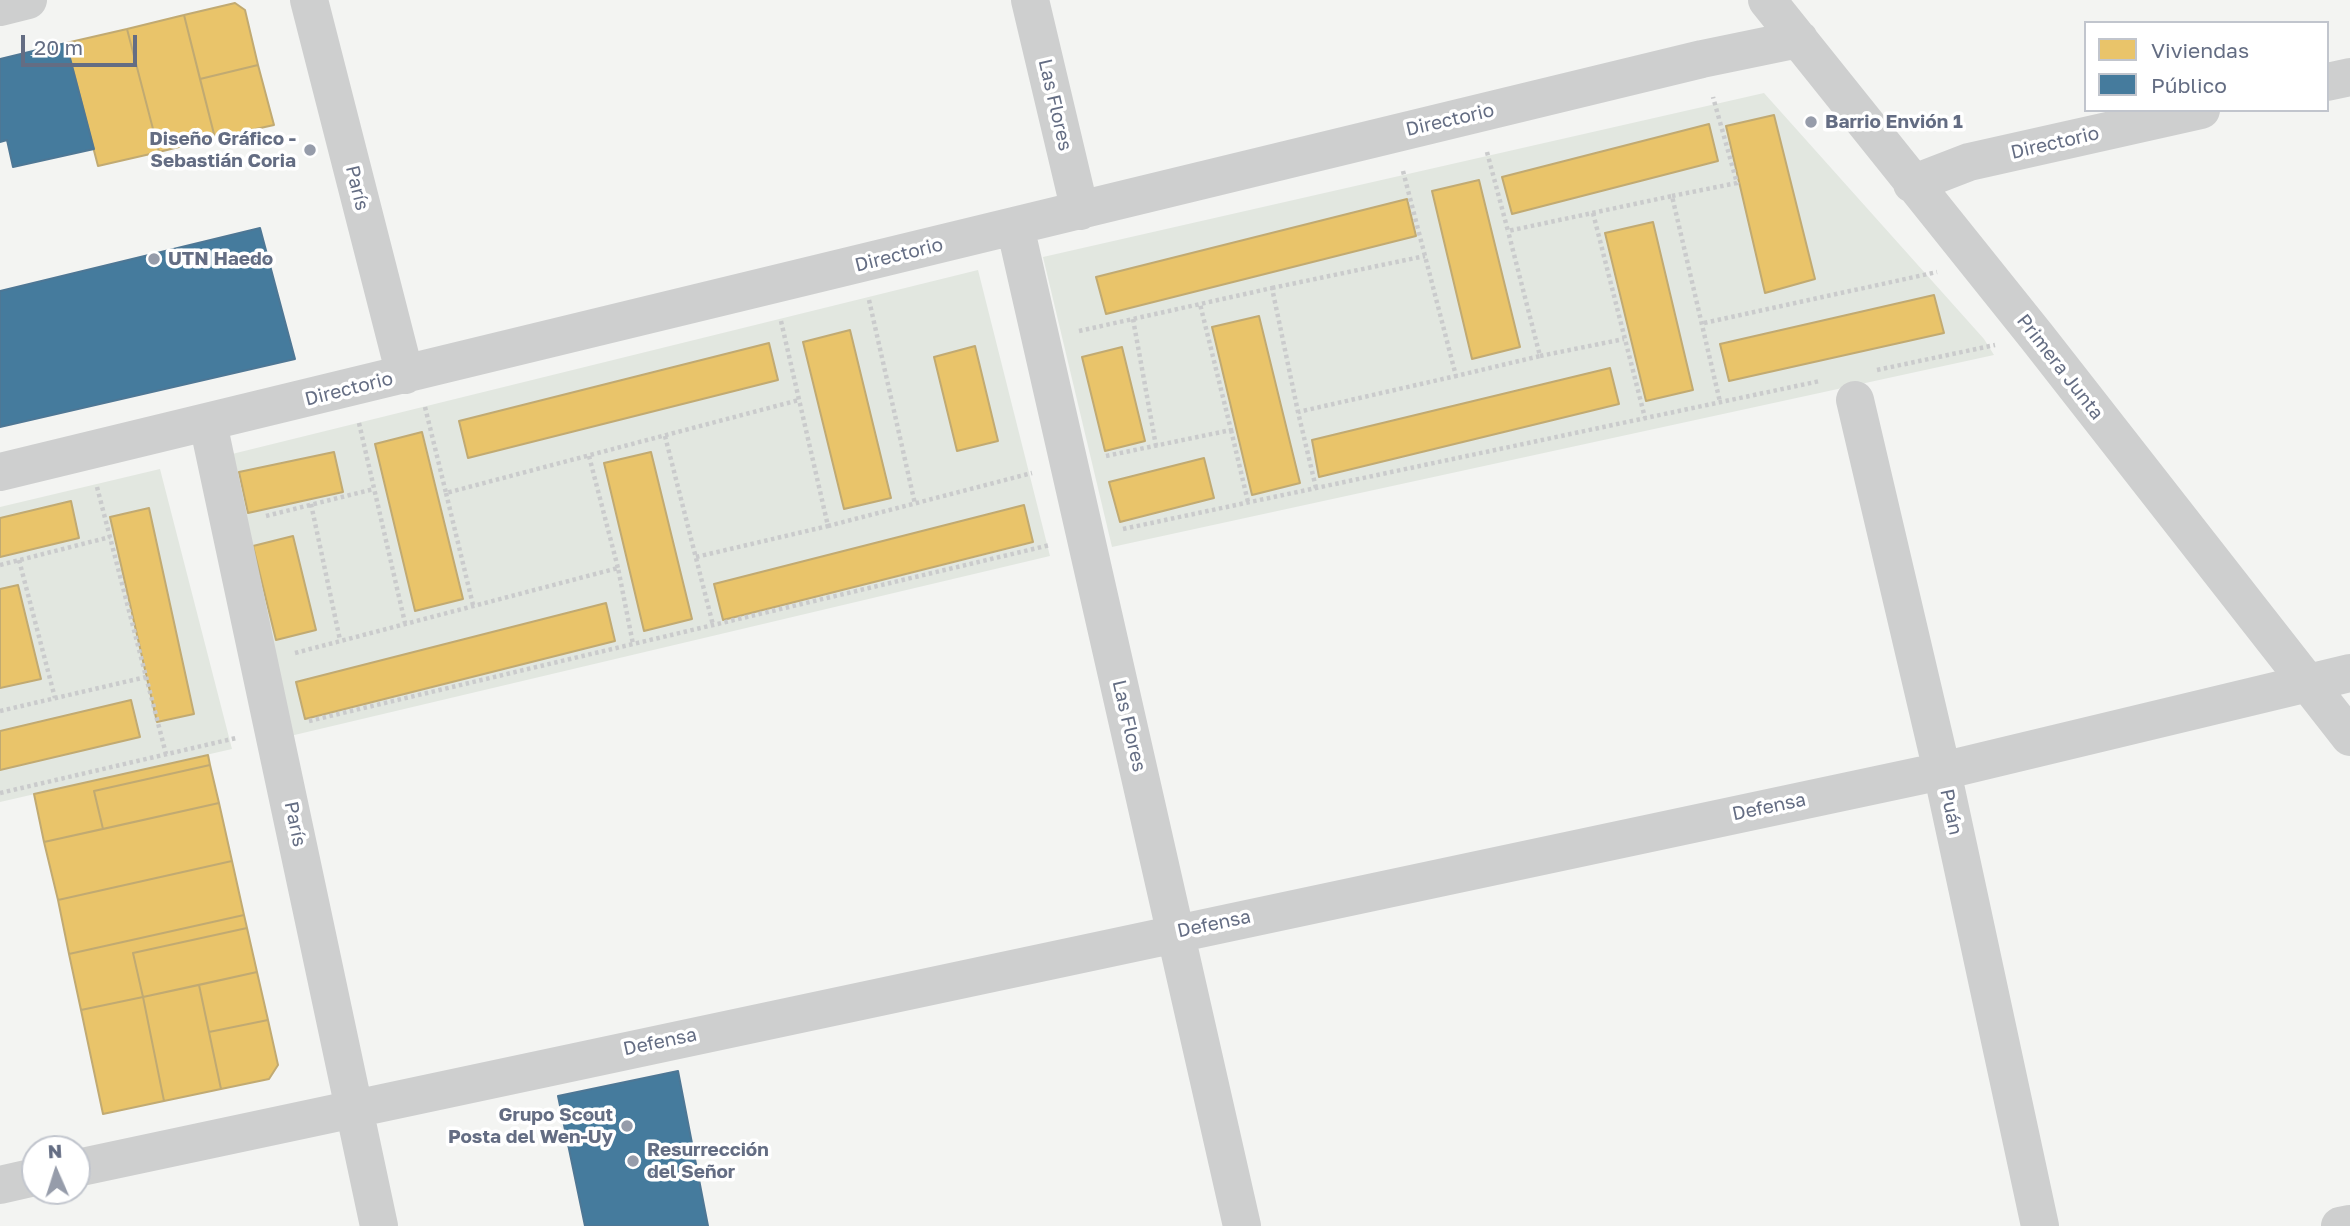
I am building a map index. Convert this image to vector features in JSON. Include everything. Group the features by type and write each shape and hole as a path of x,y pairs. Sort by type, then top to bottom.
{"street":[{"path":"0,7 28,0"},
{"name":"París","path":"309,0 410,374"},
{"name":"Las Flores","path":"1030,0 1080,211"},
{"name":"Primera Junta","path":"1767,0 2037,337 2350,737"},
{"name":"Directorio","path":"0,472 1702,59 1799,39"},
{"path":"2329,82 2350,77"},
{"name":"Directorio","path":"1912,184 1969,162 2192,112"},
{"name":"Las Flores","path":"1015,226 1242,1226"},
{"name":"Puán","path":"1865,385 1942,771 2040,1226"},
{"name":"París","path":"208,423 379,1226"},
{"name":"Defensa","path":"91,1165 1942,771 2350,673"},
{"path":"0,1185 21,1180"},
{"path":"2340,1226 2350,1224"}],"path":[{"path":"1508,231 1737,183 1702,59"},
{"path":"1477,114 1539,356"},
{"path":"1394,134 1456,376"},
{"path":"1672,196 1704,323 1720,402"},
{"path":"1593,213 1645,418"},
{"path":"1041,340 1425,256"},
{"path":"860,264 915,504"},
{"path":"1704,323 1976,264"},
{"path":"772,285 828,526"},
{"path":"1272,288 1316,488"},
{"path":"1200,304 1248,502"},
{"path":"1133,319 1156,446"},
{"path":"1865,385 2037,337"},
{"path":"1298,412 1539,356 1625,339"},
{"path":"410,374 446,494 473,605"},
{"path":"0,793 1086,536 1821,381"},
{"path":"351,388 405,623"},
{"path":"446,494 799,400"},
{"path":"696,557 1069,464 1231,430"},
{"path":"665,436 713,625"},
{"path":"88,452 166,754"},
{"path":"589,456 618,568 633,644"},
{"path":"231,524 374,489"},
{"path":"311,504 340,640"},
{"path":"0,565 110,537"},
{"path":"19,560 55,698"},
{"path":"261,663 618,568"},
{"path":"0,711 146,677"}],"shaded area":[{"path":"1764,93 1984,339 1994,355 1112,547 1043,257","holes":["1774,115 1815,279 1726,126","1709,124 1718,160 1512,213 1503,177","1479,180 1520,347 1473,359 1432,191","1406,199 1416,236 1106,314 1097,277","1652,222 1693,389 1646,401 1605,234","1933,295 1943,333 1729,381 1721,344","1259,316 1299,483 1252,495 1212,328","1122,347 1145,440 1106,450 1082,357","1609,368 1619,404 1319,476 1312,440","1204,458 1214,498 1120,522 1110,483"]},
{"path":"978,270 1050,556 286,737 224,456","holes":["850,330 891,497 844,509 803,342","768,343 778,380 468,458 459,421","423,433 463,599 416,611 375,444","334,452 248,513 239,472","651,452 692,619 645,631 604,464","1024,505 1033,543 723,620 714,584","253,546 316,630 276,640","606,603 615,641 305,719 296,682"]},
{"path":"160,469 232,749 0,802 0,770 140,737 131,700 0,731 0,688 40,679 18,585 0,589 0,557 79,537 70,501 0,518 0,507","holes":["149,508 194,713 158,722 111,517"]}],"building: Viviendas":[{"path":"235,3 245,10 258,65 200,79 184,15"},
{"path":"184,15 215,138 159,152 127,29"},
{"path":"127,29 159,152 98,166 66,43"},
{"path":"258,65 274,125 215,138 200,79"},
{"path":"1774,115 1815,279 1765,293 1726,126"},
{"path":"1709,124 1718,161 1512,214 1502,177"},
{"path":"1479,180 1520,347 1472,359 1432,191"},
{"path":"1407,199 1416,236 1106,314 1096,277"},
{"path":"1653,222 1693,390 1646,401 1605,233"},
{"path":"1934,295 1944,333 1729,381 1720,344"},
{"path":"1259,316 1300,483 1252,495 1212,327"},
{"path":"850,330 891,498 844,509 803,342"},
{"path":"769,343 778,380 468,458 459,421"},
{"path":"975,346 998,441 957,451 934,357"},
{"path":"1122,347 1145,441 1105,451 1082,357"},
{"path":"1610,368 1619,404 1319,477 1312,440"},
{"path":"422,432 463,599 415,611 375,444"},
{"path":"334,452 343,492 248,513 239,472"},
{"path":"651,452 692,619 644,631 604,463"},
{"path":"1204,458 1214,498 1120,522 1109,482"},
{"path":"71,501 79,538 0,557 0,518"},
{"path":"1024,505 1033,542 723,620 714,584"},
{"path":"149,508 194,714 157,722 110,517"},
{"path":"293,536 316,630 276,640 253,546"},
{"path":"18,585 41,679 0,688 0,589"},
{"path":"606,603 615,641 305,719 296,682"},
{"path":"131,700 140,737 0,770 0,731"},
{"path":"208,755 210,765 94,791 103,829 44,842 34,794"},
{"path":"210,765 219,803 103,829 94,791"},
{"path":"219,803 232,861 58,900 44,842"},
{"path":"232,861 244,915 69,954 58,900"},
{"path":"244,915 247,928 133,953 143,997 81,1010 69,954"},
{"path":"247,928 257,972 143,997 133,953"},
{"path":"257,972 268,1020 209,1032 199,985"},
{"path":"199,985 221,1089 164,1101 143,997"},
{"path":"143,997 164,1101 103,1114 81,1010"},
{"path":"268,1020 278,1065 269,1079 221,1089 209,1032"}],"building: Público":[{"path":"66,43 94,149 13,167 7,140 0,142 0,59"},
{"path":"260,228 295,359 0,427 0,291"},
{"name":"Resurrección del Señor","path":"678,1071 708,1226 585,1226 558,1096"}],"place":[{"name":"Barrio Envión 1","path":"1811,122"},
{"name":"Diseño Gráfico - Sebastián Coria","path":"310,150"},
{"name":"UTN Haedo","path":"154,259"},
{"name":"Grupo Scout Posta del Wen-Uy","path":"627,1126"},
{"name":"Resurrección del Señor","path":"633,1161"}]}
